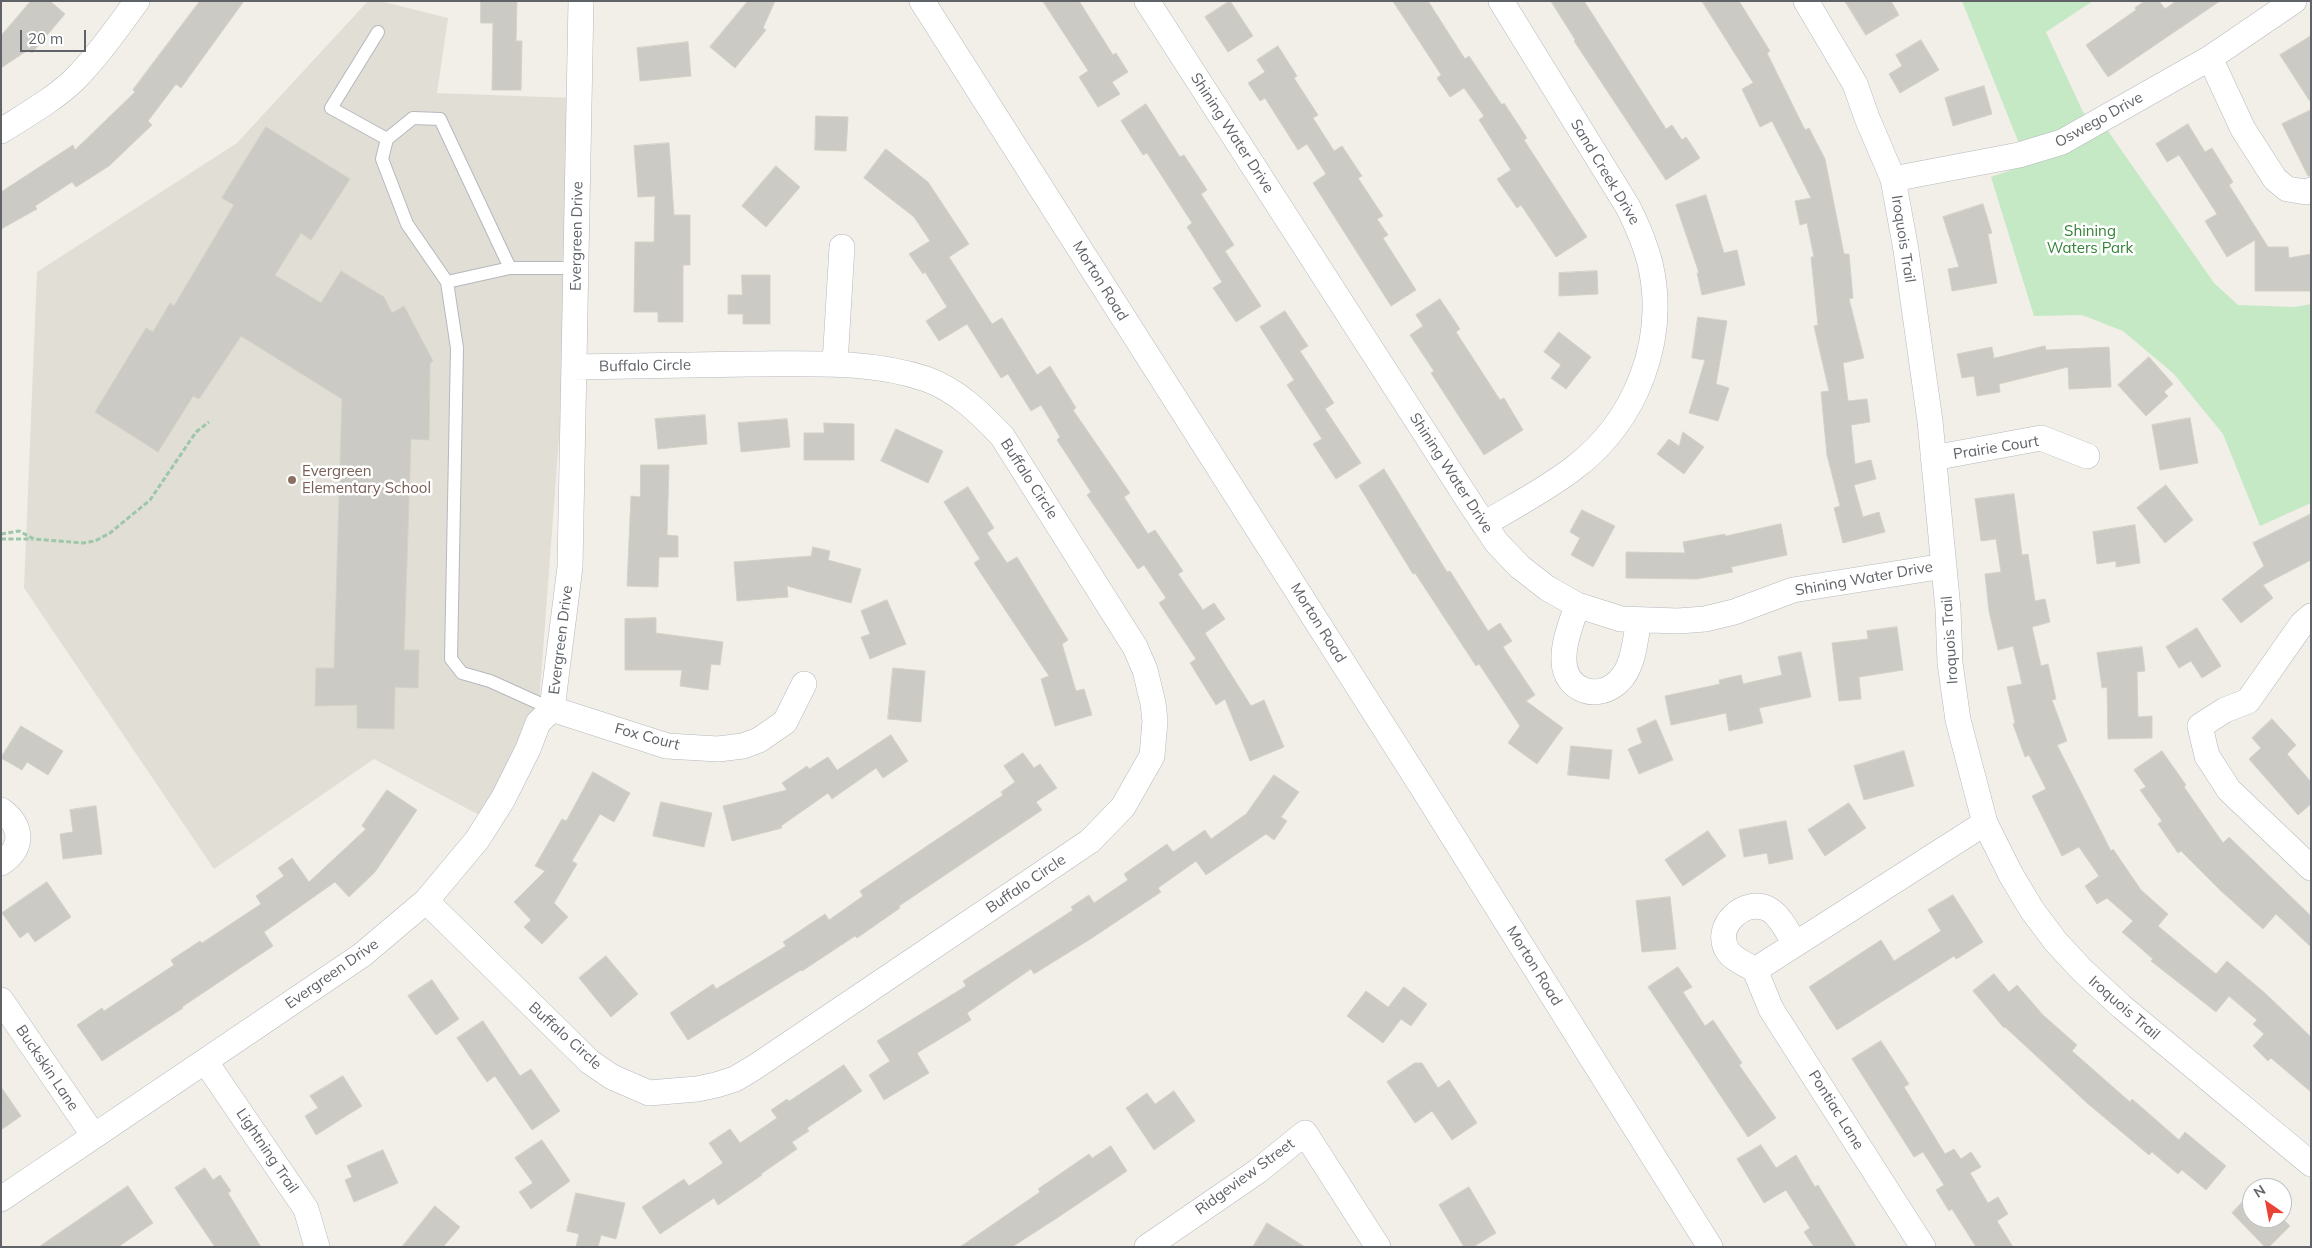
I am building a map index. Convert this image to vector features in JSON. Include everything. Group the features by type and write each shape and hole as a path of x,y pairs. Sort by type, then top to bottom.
{"street":[{"path":"1,131 53,97 73,81 137,1"},
{"name":"Evergreen Drive","path":"1,1198 362,955 426,902 477,840 503,799 528,749 538,723 552,708 570,566 581,1"},
{"name":"Morton Road","path":"922,1 1416,778 1710,1247"},
{"name":"Shining Water Drive","path":"1147,1 1484,524 1497,543 1520,567 1547,588 1577,605 1620,619 1705,619 1734,612 1793,590 1944,566"},
{"name":"Sand Creek Drive","path":"1484,524 1574,468 1600,445 1612,431 1626,412 1638,389 1652,348 1655,310 1650,263 1642,236 1628,207 1501,1"},
{"name":"Iroquois Trail","path":"1806,1 1855,84 1893,179 1906,250 1930,421 1944,566 1950,663 1958,720 1985,823 2011,875 2032,910 2082,972 2311,1164"},
{"name":"Oswego Drive","path":"1893,179 2045,149 2062,142 2210,58 2294,1"},
{"path":"2210,58 2243,129 2275,179 2286,189 2306,192 2311,190"},
{"path":"835,364 842,247"},
{"name":"Buffalo Circle","path":"426,902 590,1062 612,1077 649,1093 697,1090 735,1079 755,1067 1090,841 1122,807 1152,756 1154,721 1150,687 1136,647 1002,436 978,411 953,392 928,380 892,370 835,364 574,367"},
{"name":"Prairie Court","path":"1933,458 2041,438 2087,456"},
{"path":"1577,605 1568,635 1564,662 1570,680 1584,692 1602,692 1620,681 1630,664 1639,620"},
{"path":"2311,616 2302,624 2248,701 2225,710 2200,726 2207,756 2229,790 2311,868"},
{"name":"Fox Court","path":"552,708 668,746 718,749 742,746 759,740 785,722 804,684"},
{"path":"1,810 11,819 19,838 17,848 9,857 1,862"},
{"path":"1795,944 1777,916 1769,909 1761,906 1748,907 1734,915 1724,927 1723,942 1730,954 1755,970 1985,823"},
{"name":"Pontiac Lane","path":"1755,970 1771,1009 1923,1247"},
{"name":"Buckskin Lane","path":"1,1000 94,1136"},
{"name":"Lightning Trail","path":"205,1061 306,1209 317,1247"},
{"name":"Ridgeview Street","path":"1147,1247 1258,1171 1305,1133 1378,1247"}],"lane":[{"path":"378,32 332,108 387,139"},
{"path":"510,268 440,119 413,118 387,139 382,159 406,224 447,282 457,348 451,659 462,673 490,681 552,708"},
{"path":"447,282 510,268 576,268"}],"path":[{"path":"1,538 83,543 95,542 110,533 150,500 196,432 210,422"},
{"path":"1,534 19,532 34,539"}],"shaded area":[{"name":"Evergreen Elementary School","path":"368,1 380,1 448,18 437,93 572,98 564,372 539,704 481,816 374,759 214,869 24,588 37,272 237,143"}],"green space":[{"name":"Shining Waters Park","path":"1962,1 2093,1 2046,32 2083,112 2108,131 2214,283 2238,305 2295,307 2311,304 2311,503 2260,526 2223,434 2174,374 2123,331 2082,315 2034,316 1991,177 2023,166 2018,141"}],"building":[{"path":"31,1 50,1 65,14 32,53 28,50 1,68 1,36"},
{"path":"200,1 244,1 181,88 176,84 148,121 152,125 109,166 76,187 72,182 35,206 37,209 1,229 1,192 73,145 75,150 135,92 133,90"},
{"path":"481,1 517,1 516,41 522,41 521,90 492,90 493,23 481,23"},
{"path":"748,1 775,1 763,28 766,30 735,68 710,47"},
{"path":"1043,1 1079,1 1113,55 1116,53 1128,72 1112,82 1120,94 1098,107 1079,77 1088,71"},
{"path":"1230,1 1253,36 1228,52 1205,17"},
{"path":"1393,1 1428,1 1465,59 1469,56 1502,105 1504,103 1527,138 1524,140 1587,237 1556,257 1521,205 1517,208 1497,179 1511,170 1479,120 1484,116 1464,88 1450,97 1437,78 1441,75"},
{"path":"1551,1 1584,1 1666,129 1672,125 1682,140 1686,137 1700,158 1666,180 1574,41"},
{"path":"1702,1 1739,1 1770,51 1767,53 1805,130 1809,128 1825,159 1844,254 1849,254 1853,298 1849,299 1864,358 1843,363 1848,401 1867,399 1870,422 1851,425 1855,464 1871,460 1876,479 1854,485 1863,517 1879,512 1885,532 1843,543 1834,508 1840,506 1827,455 1821,392 1829,391 1814,326 1818,325 1811,257 1814,257 1807,223 1800,225 1795,201 1811,198 1772,121 1760,127 1742,89 1753,83"},
{"path":"1845,1 1891,1 1899,15 1866,35"},
{"path":"2145,1 2159,1 2165,9 2176,1 2220,1 2108,77 2086,45 2136,10 2135,8"},
{"path":"2311,36 2311,103 2280,55"},
{"path":"1921,40 1939,70 1900,93 1889,74 1902,66 1896,55"},
{"path":"688,42 691,76 640,81 637,48"},
{"path":"1278,46 1297,76 1294,78 1318,115 1313,118 1334,151 1342,146 1362,176 1358,178 1383,216 1377,219 1388,235 1383,238 1416,290 1391,306 1313,183 1326,174 1307,144 1298,150 1265,98 1260,101 1248,83 1265,72 1257,60"},
{"path":"1984,86 1992,114 1953,126 1945,98"},
{"path":"1146,104 1180,157 1184,155 1207,190 1201,194 1234,245 1225,251 1261,306 1236,322 1213,288 1222,282 1187,227 1192,223 1147,153 1143,155 1121,121"},
{"path":"2311,110 2311,176 2308,176 2282,124"},
{"path":"816,116 848,117 846,151 815,150"},
{"path":"2188,124 2205,152 2212,148 2233,182 2229,185 2268,247 2288,247 2289,258 2311,254 2311,291 2255,291 2255,240 2227,257 2205,221 2217,214 2179,155 2167,162 2156,144"},
{"path":"266,127 350,179 311,240 301,233 275,275 321,303 341,271 384,297 392,313 404,306 433,361 430,363 429,440 411,439 404,650 419,650 418,688 395,687 394,729 357,728 357,705 315,706 316,668 334,668 342,399 241,336 199,399 193,396 158,452 95,412 146,328 153,332 170,303 174,306 234,205 222,198"},
{"path":"669,143 674,215 690,215 690,265 683,265 683,322 658,322 658,312 634,312 635,242 654,242 655,196 638,197 634,146"},
{"path":"886,149 928,182 969,244 949,257 992,324 1002,318 1037,375 1050,366 1076,408 1073,410 1130,493 1124,497 1148,534 1155,530 1183,571 1178,574 1203,610 1214,603 1225,619 1205,633 1251,706 1264,700 1284,747 1250,761 1225,699 1216,705 1190,663 1196,659 1159,603 1166,598 1144,565 1138,569 1087,495 1091,492 1057,440 1060,437 1041,405 1031,411 1008,374 1001,378 967,324 939,341 926,321 947,307 925,272 923,274 909,254 930,241 914,217 864,178"},
{"path":"776,166 800,187 766,227 742,206"},
{"path":"1706,195 1724,253 1737,250 1745,285 1702,295 1697,273 1699,273 1676,205"},
{"path":"1983,204 1992,233 1988,234 1997,283 1952,291 1948,269 1959,267 1943,217"},
{"path":"1597,271 1598,294 1559,296 1559,273"},
{"path":"742,275 770,275 770,324 743,324 743,314 728,314 728,295 742,295"},
{"path":"1440,299 1460,329 1456,332 1500,400 1504,398 1523,430 1484,455 1431,373 1434,371 1410,335 1423,326 1416,315"},
{"path":"1285,311 1308,346 1300,351 1334,403 1325,409 1361,463 1336,479 1313,444 1322,439 1287,385 1294,380 1260,327"},
{"path":"1698,317 1727,321 1716,384 1729,388 1718,421 1689,413 1705,360 1692,358"},
{"path":"1559,332 1591,357 1566,389 1551,378 1561,365 1544,352"},
{"path":"2045,346 2046,350 2109,347 2111,387 2069,389 2068,367 1999,384 2000,392 1977,396 1974,376 1962,378 1957,354 1992,347 1994,358"},
{"path":"2149,357 2173,384 2164,392 2168,396 2146,416 2118,385"},
{"path":"705,415 707,444 658,449 655,419"},
{"path":"2190,418 2198,463 2160,470 2152,425"},
{"path":"787,419 790,447 741,452 738,423"},
{"path":"824,423 854,424 854,460 804,460 804,433 824,433"},
{"path":"896,429 943,451 928,483 881,461"},
{"path":"1683,432 1704,447 1684,474 1657,454 1669,439 1679,446"},
{"path":"641,465 669,465 667,535 678,536 678,557 659,557 658,587 627,586 631,496 640,497"},
{"path":"1384,469 1447,572 1450,571 1488,631 1500,623 1512,641 1503,647 1535,695 1526,701 1563,728 1537,764 1508,743 1520,726 1479,664 1476,666 1415,573 1413,574 1359,486"},
{"path":"2166,485 2193,520 2165,543 2137,508"},
{"path":"968,487 994,528 987,533 1007,563 1017,557 1068,640 1062,644 1076,691 1084,689 1092,715 1055,726 1041,679 1049,676 974,563 980,559 944,502"},
{"path":"2014,494 2022,555 2028,554 2035,601 2045,599 2050,622 2032,627 2041,666 2048,664 2056,699 2052,700 2067,741 2057,745 2111,851 2113,849 2141,890 2168,914 2158,926 2216,974 2227,961 2266,994 2311,1037 2311,1092 2271,1058 2268,1061 2253,1046 2264,1034 2253,1024 2257,1020 2229,996 2216,1012 2151,961 2153,959 2122,932 2133,921 2107,898 2097,904 2085,886 2099,876 2079,847 2062,856 2032,796 2046,789 2029,755 2025,757 2013,724 2015,723 2007,687 2022,684 2013,646 1998,650 1989,611 1985,574 2001,572 1996,539 1981,541 1975,499"},
{"path":"1582,510 1615,526 1593,567 1571,555 1580,538 1570,532"},
{"path":"2311,514 2311,560 2263,585 2273,598 2241,623 2222,599 2264,566 2253,543"},
{"path":"1781,524 1787,555 1731,567 1733,572 1697,579 1626,578 1626,552 1685,553 1683,542 1725,534 1725,536"},
{"path":"2135,525 2140,563 2116,567 2116,561 2097,564 2093,532"},
{"path":"813,547 830,551 828,560 861,569 851,603 787,586 788,597 737,601 734,562 811,556"},
{"path":"887,600 906,644 870,659 861,637 870,634 861,611"},
{"path":"656,618 656,633 723,642 720,665 711,664 708,690 680,686 682,670 625,670 625,619"},
{"path":"1897,627 1903,670 1859,677 1861,699 1839,701 1832,643 1868,639 1867,631"},
{"path":"2197,628 2221,666 2202,678 2191,661 2179,668 2166,647"},
{"path":"2142,647 2145,671 2137,672 2138,717 2152,716 2152,738 2108,739 2107,687 2102,688 2097,653"},
{"path":"1801,652 1811,697 1759,708 1763,723 1729,731 1726,713 1671,725 1665,696 1720,684 1719,680 1741,675 1743,684 1782,675 1778,657"},
{"path":"893,668 925,671 921,722 888,719"},
{"path":"2272,719 2296,745 2287,754 2311,782 2311,804 2298,815 2249,759 2261,748 2252,738"},
{"path":"1656,720 1673,760 1639,774 1628,749 1642,743 1637,729"},
{"path":"21,726 63,751 48,775 27,762 22,770 1,758"},
{"path":"891,735 908,761 883,778 876,768 832,799 828,793 781,826 782,828 732,841 723,806 787,790 782,783 807,766 809,769 828,757 837,770"},
{"path":"1571,746 1612,750 1609,779 1568,775"},
{"path":"1904,751 1914,786 1864,800 1854,766"},
{"path":"2162,751 2186,785 2184,787 2223,843 2229,837 2311,916 2311,947 2276,914 2263,929 2181,851 2178,853 2158,824 2162,821 2140,790 2146,787 2134,770"},
{"path":"1023,753 1034,768 1040,764 1057,788 1036,802 1042,810 899,906 900,908 857,938 855,936 802,971 688,1040 670,1013 713,984 716,989 786,946 783,942 825,914 829,920 863,896 860,891 1003,795 1001,792 1015,782 1004,766"},
{"path":"593,772 630,793 614,822 600,814 572,861 577,864 554,903 568,917 542,944 524,927 531,920 514,902 545,871 535,866 562,819 566,821"},
{"path":"1274,775 1299,792 1281,817 1287,821 1274,840 1266,834 1206,875 1196,861 1158,888 1161,892 1092,938 1034,974 1031,969 967,1013 971,1020 917,1053 929,1073 884,1100 869,1075 890,1061 877,1041 966,986 963,981 1073,910 1071,907 1089,895 1094,903 1128,880 1124,874 1167,844 1173,852 1205,830 1211,839 1246,814"},
{"path":"387,790 417,810 375,872 349,897 335,882 264,932 273,946 102,1061 77,1025 102,1008 104,1011 174,965 171,960 200,941 202,943 261,904 256,896 284,876 278,868 292,858 309,882 366,829 362,826"},
{"path":"661,802 712,813 704,847 653,836"},
{"path":"1849,803 1866,828 1825,856 1808,830"},
{"path":"96,806 102,854 63,859 60,834 73,832 70,810"},
{"path":"1786,821 1793,859 1769,864 1767,853 1744,857 1739,830"},
{"path":"1708,831 1726,856 1683,886 1665,860"},
{"path":"47,882 71,917 35,942 28,932 20,938 2,913"},
{"path":"1953,895 1983,942 1956,959 1954,956 1837,1030 1809,987 1881,940 1894,961 1941,931 1928,910"},
{"path":"1670,897 1676,949 1642,952 1636,901"},
{"path":"606,956 638,994 611,1017 579,978"},
{"path":"1678,967 1692,987 1683,992 1705,1026 1713,1020 1742,1063 1739,1065 1776,1118 1748,1137 1648,987"},
{"path":"1994,974 2009,992 2017,985 2043,1015 2077,1045 2072,1051 2130,1102 2132,1099 2179,1140 2185,1132 2226,1166 2206,1190 2182,1170 2178,1174 2152,1152 2149,1155 2087,1103 2004,1028 1973,991"},
{"path":"432,980 459,1019 436,1035 408,996"},
{"path":"1404,987 1427,1004 1411,1026 1401,1019 1383,1043 1347,1016 1366,991 1388,1007"},
{"path":"483,1021 520,1076 531,1069 560,1111 532,1130 495,1076 487,1082 457,1038"},
{"path":"1881,1041 1909,1084 1904,1087 1945,1154 1954,1149 1961,1159 1971,1152 1981,1167 1970,1173 1988,1203 1998,1197 2008,1214 1997,1221 2013,1247 1976,1247 1952,1209 1949,1211 1936,1190 1944,1185 1923,1152 1914,1157 1852,1059"},
{"path":"1415,1063 1422,1063 1438,1088 1449,1080 1477,1123 1452,1140 1432,1111 1415,1123 1387,1082"},
{"path":"844,1065 862,1091 807,1128 809,1131 792,1142 797,1149 762,1175 718,1205 714,1198 660,1234 642,1207 684,1179 689,1186 723,1163 709,1143 730,1129 740,1143 777,1118 771,1110 787,1099 789,1101"},
{"path":"343,1076 362,1106 316,1135 305,1116 318,1108 310,1096"},
{"path":"1,1087 21,1116 1,1130"},
{"path":"1174,1091 1195,1121 1154,1150 1126,1108 1147,1093 1155,1104"},
{"path":"542,1140 570,1181 531,1209 519,1192 533,1183 515,1158"},
{"path":"1761,1145 1776,1168 1796,1155 1815,1187 1818,1185 1856,1247 1814,1247 1804,1232 1810,1228 1786,1190 1764,1203 1737,1159"},
{"path":"1111,1146 1127,1171 1057,1218 1012,1247 960,1247 1040,1192 1038,1189 1089,1154 1092,1158"},
{"path":"383,1150 398,1183 354,1202 345,1180 352,1177 347,1166"},
{"path":"205,1168 213,1180 220,1175 231,1191 228,1193 261,1247 215,1247 175,1188"},
{"path":"128,1186 153,1223 118,1247 39,1247"},
{"path":"1469,1187 1496,1233 1473,1247 1464,1247 1439,1205"},
{"path":"576,1193 625,1203 616,1239 601,1235 598,1247 576,1247 579,1234 567,1231"},
{"path":"2242,1202 2242,1223 2232,1213"},
{"path":"435,1206 460,1227 443,1247 402,1247"},
{"path":"1267,1223 1305,1247 1253,1247"},
{"path":"2247,1228 2288,1228 2269,1247 2265,1247"}],"place":[{"name":"Evergreen Elementary School","path":"292,480"}]}
